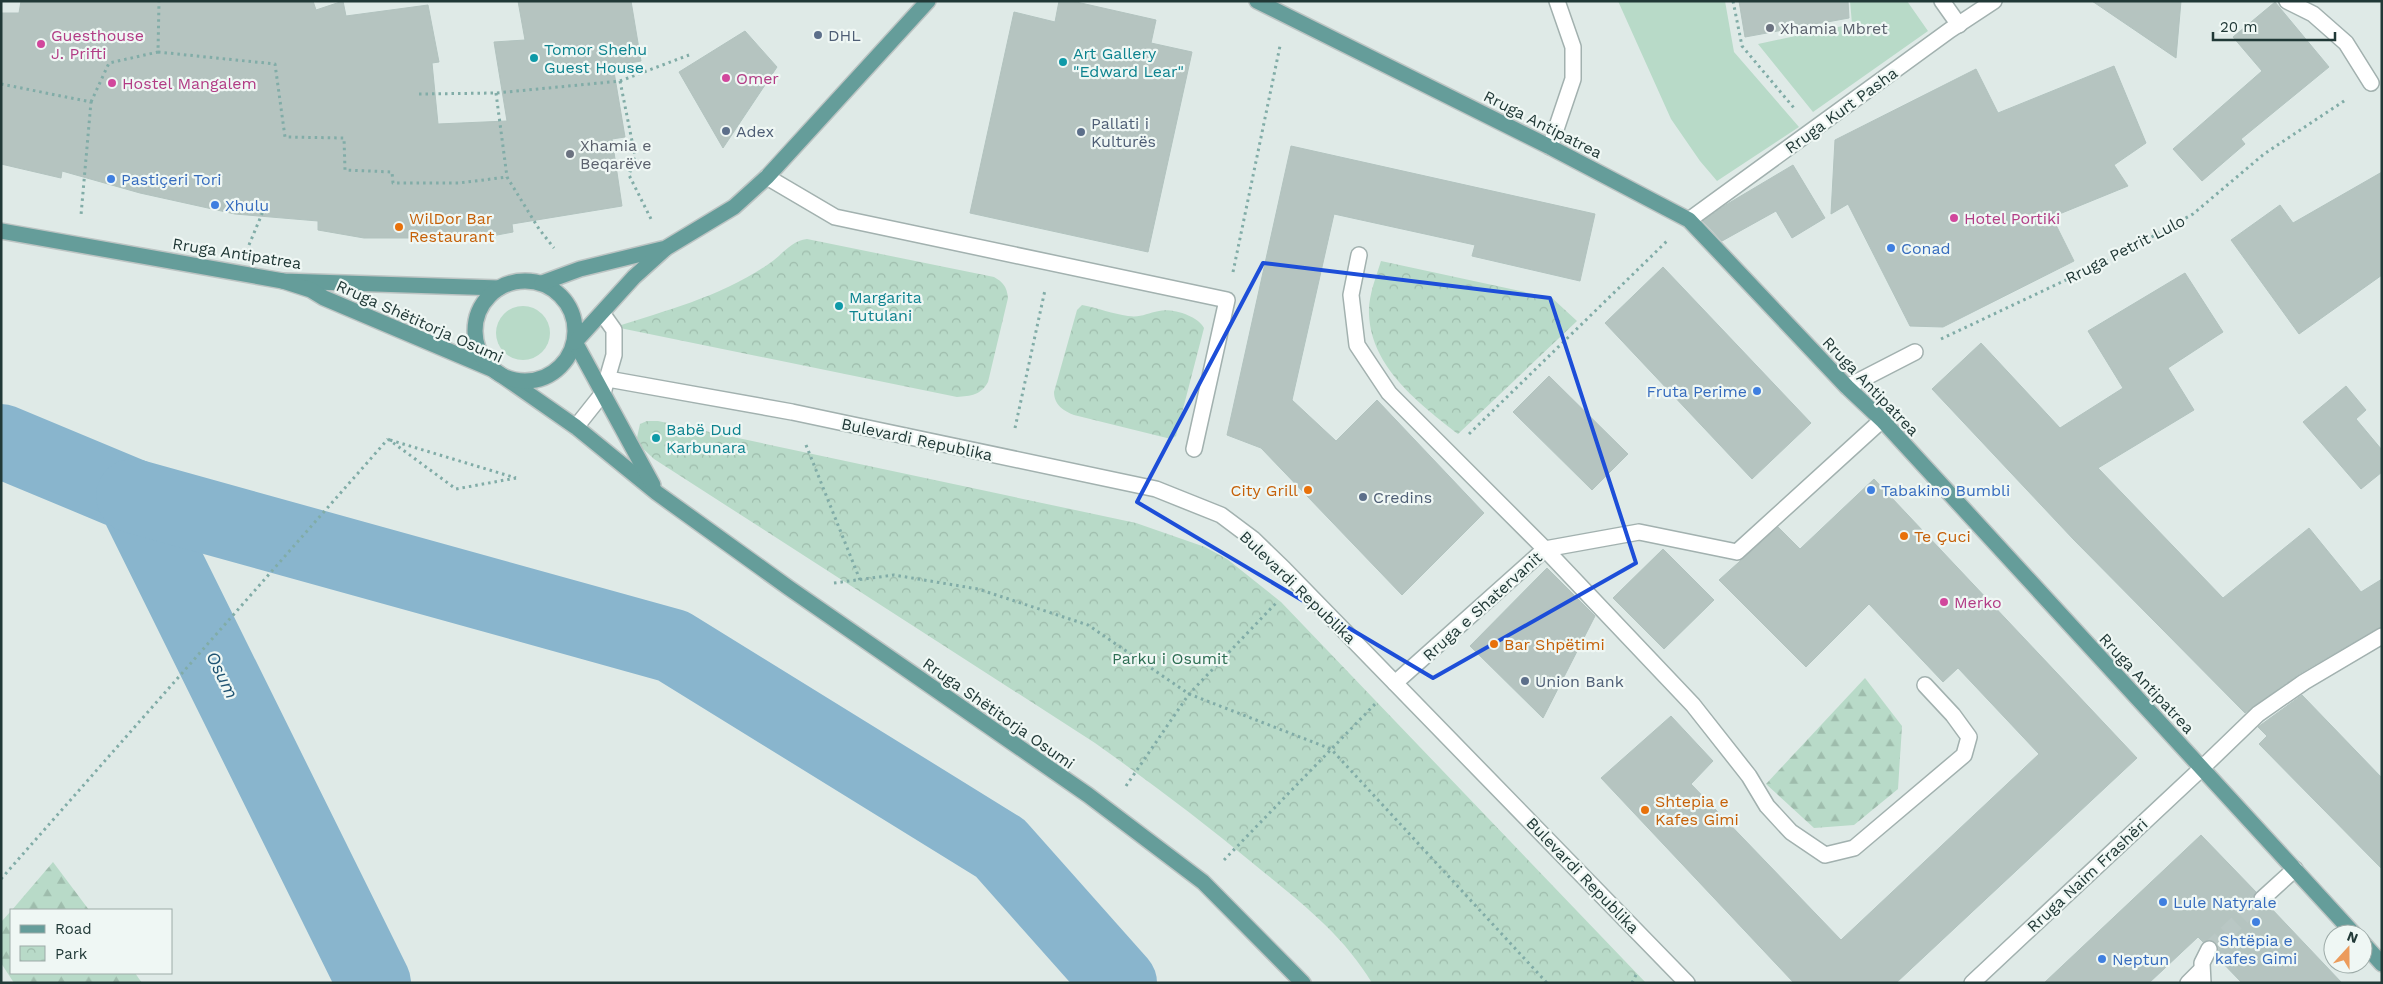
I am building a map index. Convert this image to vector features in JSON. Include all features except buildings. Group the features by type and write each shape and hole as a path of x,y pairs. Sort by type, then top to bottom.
{"main road":[{"path":"574,342 574,318 563,296 542,283 528,280 513,282 499,288 486,298 478,312 475,328 477,344 484,358 494,370 508,378 523,381 539,380 553,373 564,363 574,342 634,277 666,248 734,207 768,177 928,1"},
{"name":"Rruga Antipatrea","path":"1257,1 1550,147 1689,220 1847,387 1882,420 2345,924"},
{"name":"Rruga Antipatrea","path":"1,231 284,281 499,288"},
{"path":"542,283 573,272 666,248"},
{"name":"Rruga Shëtitorja Osumi","path":"284,281 311,290 324,298 494,370 576,427 657,493 789,588 1109,811 1203,882 1304,983"},
{"name":"Rruga Shëtitorja Osumi","path":"574,342 605,386 657,493"},
{"path":"2373,954 2382,964"}],"street":[{"path":"1550,147 1573,79 1572,47 1557,1"},
{"path":"1942,1 1960,25"},
{"name":"Rruga Kurt Pasha","path":"1689,220 1994,1"},
{"path":"2287,1 2313,14 2346,43 2371,83"},
{"path":"768,177 835,217 1227,300 1194,449"},
{"path":"1359,255 1350,295 1357,345 1388,393 1450,452 1545,549 1693,705 1749,776 1767,806 1790,832 1825,855 1854,848 1964,755 1968,737 1953,715 1925,685"},
{"path":"576,427 605,386 614,355 614,330 602,313"},
{"path":"1847,387 1915,352"},
{"name":"Bulevardi Republika","path":"605,386 792,412 1156,489 1221,515 1253,539 1296,582 1687,983"},
{"name":"Rruga e Shatervanit","path":"1395,683 1545,549 1639,532 1737,552 1882,420"},
{"name":"Rruga Naim Frashëri","path":"1972,983 2258,714 2304,682 2382,636"},
{"path":"2262,899 2295,869"},
{"path":"2188,983 2202,977 2202,963 2210,949"}],"path":[{"path":"158,52 159,1"},
{"path":"1733,1 1742,46 1813,130"},
{"path":"1227,300 1256,172 1286,16"},
{"path":"78,245 91,102 109,62 158,52 275,64 285,136 344,138 345,170 392,172 393,183 459,183 506,177"},
{"path":"419,94 496,94 620,82 689,55"},
{"path":"620,82 635,156 629,175 666,248"},
{"name":"Rruga Petrit Lulo","path":"1915,352 2122,254 2192,214 2264,154 2371,83"},
{"path":"1,84 91,102"},
{"path":"496,94 506,177 538,230 573,272"},
{"path":"238,274 264,209"},
{"path":"1450,452 1689,220"},
{"path":"1008,458 1051,263"},
{"path":"792,412 860,580"},
{"path":"388,439 498,473 516,478 456,489 388,439"},
{"path":"1,879 388,439"},
{"path":"789,588 894,575 978,589 1088,625 1189,694 1331,749 1547,983"},
{"path":"1109,811 1189,694 1296,582"},
{"path":"1203,882 1395,683"}],"highlighted area":[{"path":"1263,263 1550,298 1636,563 1433,678 1137,502"}],"green space":[{"path":"1618,1 1725,1 1734,52 1799,127 1717,181 1700,161 1671,119"},
{"path":"1850,1 1907,1 1928,31 1813,112 1758,44 1852,24"},
{"path":"807,239 994,277 1000,281 1006,288 1008,298 988,382 982,390 975,394 957,397 615,327 695,301 733,285 770,263 792,245"},
{"path":"1381,261 1552,298 1577,321 1458,434 1428,410 1400,383 1378,351 1372,333 1369,307"},
{"path":"1082,305 1133,316 1164,310 1177,312 1191,317 1204,328 1176,436 1171,439 1074,415 1058,404 1054,397 1054,392 1077,310"},
{"path":"518,306 528,306 542,314 548,323 550,333 548,343 542,352 528,360 518,360 508,355 501,348 496,338 496,328 501,318 508,311"},
{"name":"Parku i Osumit","path":"647,421 658,421 1136,523 1205,547 1227,559 1281,602 1646,983 1372,983 1348,949 1319,919 1216,833 1136,772 1095,743 654,459 636,442 640,424"},
{"path":"1865,678 1902,726 1898,789 1854,825 1814,828 1766,784"},
{"path":"53,862 88,909 13,909"},
{"path":"10,912 10,974 136,974 142,983 14,983 1,963 1,922"}],"waterway":[{"name":"Osum","path":"1,441 133,496 374,983"},
{"path":"133,496 673,646 1000,848 1120,983"}],"tunnel":[{"path":"2209,949 2262,899"}],"place":[{"name":"Xhamia Mbret","path":"1770,28"},
{"name":"DHL","path":"818,35"},
{"name":"Guesthouse J. Prifti","path":"41,44"},
{"name":"Tomor Shehu Guest House","path":"534,58"},
{"name":"Art Gallery \"Edward Lear\"","path":"1063,62"},
{"name":"Omer","path":"726,78"},
{"name":"Hostel Mangalem","path":"112,83"},
{"name":"Adex","path":"726,131"},
{"name":"Pallati i Kulturës","path":"1081,132"},
{"name":"Xhamia e Beqarëve","path":"570,154"},
{"name":"Pastiçeri Tori","path":"111,179"},
{"name":"Xhulu","path":"215,205"},
{"name":"Hotel Portiki","path":"1954,218"},
{"name":"WilDor Bar Restaurant","path":"399,227"},
{"name":"Conad","path":"1891,248"},
{"name":"Margarita Tutulani","path":"839,306"},
{"name":"Fruta Perime","path":"1757,391"},
{"name":"Babë Dud Karbunara","path":"656,438"},
{"name":"City Grill","path":"1308,490"},
{"name":"Tabakino Bumbli","path":"1871,490"},
{"name":"Credins","path":"1363,497"},
{"name":"Te Çuci","path":"1904,536"},
{"name":"Merko","path":"1944,602"},
{"name":"Bar Shpëtimi","path":"1494,644"},
{"name":"Union Bank","path":"1525,681"},
{"name":"Shtepia e Kafes Gimi","path":"1645,810"},
{"name":"Lule Natyrale","path":"2163,902"},
{"name":"Shtëpia e kafes Gimi","path":"2256,922"},
{"name":"Neptun","path":"2102,959"}]}
